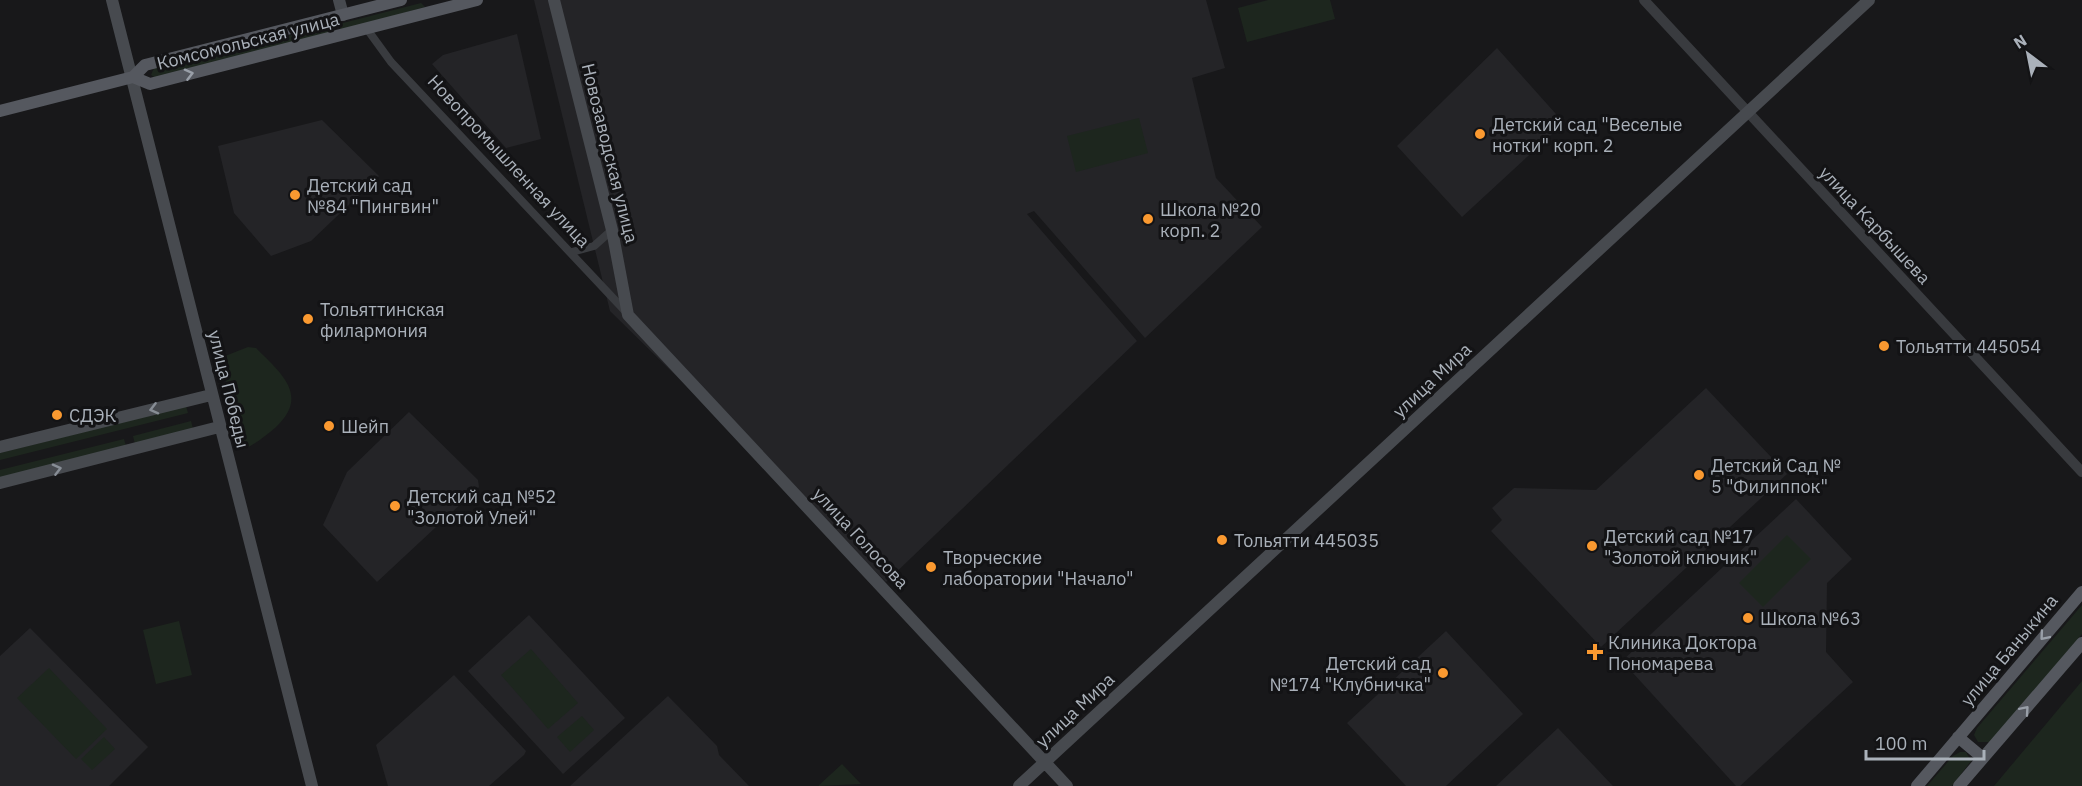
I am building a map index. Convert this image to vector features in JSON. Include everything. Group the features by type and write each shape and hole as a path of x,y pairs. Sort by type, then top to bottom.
{"main road":[{"name":"улица Победы","path":"112,0 312,786"},
{"path":"339,0 343,15"},
{"name":"Комсомольская улица","path":"0,111 133,77 145,65 343,15 362,5 401,0"},
{"name":"Комсомольская улица","path":"133,77 150,84 367,29 434,6 477,0"},
{"name":"Новозаводская улица","path":"554,0 612,230 628,315"},
{"name":"улица Мира","path":"1019,786 1869,0"},
{"name":"улица Голосова","path":"628,315 1067,786"},
{"path":"0,447 211,395"},
{"path":"0,483 219,427"},
{"name":"улица Баныкина","path":"1917,786 2082,592"},
{"path":"1959,786 2082,643"},
{"path":"1958,737 1983,758"}],"street":[{"name":"улица Карбышева","path":"1644,0 2082,472"},
{"name":"Новопромышленная улица","path":"367,29 391,62 572,252 628,315"},
{"path":"572,252 594,246 612,230"}],"shaded area":[{"path":"534,0 1206,0 1225,68 1192,78 1216,178 1262,227 1145,338 1034,211 1027,214 1137,341 886,582 610,311"},
{"path":"1268,0 1330,0 1335,19 1247,42 1238,8"},
{"path":"421,3 425,7 341,31 339,24"},
{"path":"334,25 336,33 156,78 151,75 154,68"},
{"path":"517,34 541,139 506,148 432,64 443,55"},
{"name":"Детский сад \"Веселые нотки\" корп. 2","path":"1497,48 1564,123 1462,217 1397,146"},
{"path":"1139,118 1148,153 1076,172 1067,136"},
{"name":"Детский сад №84 \"Пингвин\"","path":"322,120 379,176 311,241 271,256 234,213 218,146"},
{"path":"248,347 256,348 275,367 283,376 291,395 290,406 275,428 244,449 220,358"},
{"path":"1706,388 1787,474 1601,647 1491,531 1502,520 1492,508 1514,488 1596,490"},
{"path":"186,406 188,413 0,460 0,453"},
{"name":"Детский сад №52 \"Золотой Улей\"","path":"409,412 478,480 479,487 377,582 323,525 347,472"},
{"path":"191,421 193,429 135,444 133,436"},
{"path":"124,439 126,446 0,478 0,470"},
{"name":"Школа №63","path":"1796,499 1852,559 1827,583 1826,652 1853,682 1740,786 1736,786 1622,661"},
{"path":"1787,535 1811,559 1763,607 1739,583"},
{"path":"2082,605 2082,634 1990,742 1978,742 1974,735 1977,728"},
{"path":"529,615 625,718 563,774 468,671"},
{"path":"179,621 192,675 156,684 143,630"},
{"path":"30,628 148,747 109,786 0,786 0,656"},
{"name":"Детский сад №174 \"Клубничка\"","path":"1446,631 1523,714 1446,786 1406,786 1347,723"},
{"path":"531,649 578,703 548,729 501,675"},
{"path":"49,668 107,729 76,759 17,698"},
{"path":"454,675 526,751 524,755 489,786 388,786 376,745"},
{"path":"2082,681 2082,786 1994,786"},
{"path":"668,696 717,746 719,755 749,786 570,786"},
{"path":"582,716 594,730 570,752 557,737"},
{"path":"1558,728 1613,786 1496,786"},
{"path":"104,737 115,749 92,770 81,759"},
{"path":"1966,752 1971,761 1952,786 1927,786 1953,756"},
{"path":"842,764 861,784 818,786"}],"place":[{"name":"Детский сад \"Веселые нотки\" корп. 2","path":"1480,134"},
{"name":"Детский сад №84 \"Пингвин\"","path":"295,195"},
{"name":"Школа №20 корп. 2","path":"1148,219"},
{"name":"Тольяттинская филармония","path":"308,319"},
{"name":"Тольятти 445054","path":"1884,346"},
{"name":"СДЭК","path":"57,415"},
{"name":"Шейп","path":"329,426"},
{"name":"Детский Сад № 5 \"Филиппок\"","path":"1699,475"},
{"name":"Детский сад №52 \"Золотой Улей\"","path":"395,506"},
{"name":"Тольятти 445035","path":"1222,540"},
{"name":"Детский сад №17 \"Золотой ключик\"","path":"1592,546"},
{"name":"Творческие лаборатории \"Начало\"","path":"931,567"},
{"name":"Школа №63","path":"1748,618"},
{"name":"Клиника Доктора Пономарева","path":"1595,652"},
{"name":"Детский сад №174 \"Клубничка\"","path":"1443,673"}]}
